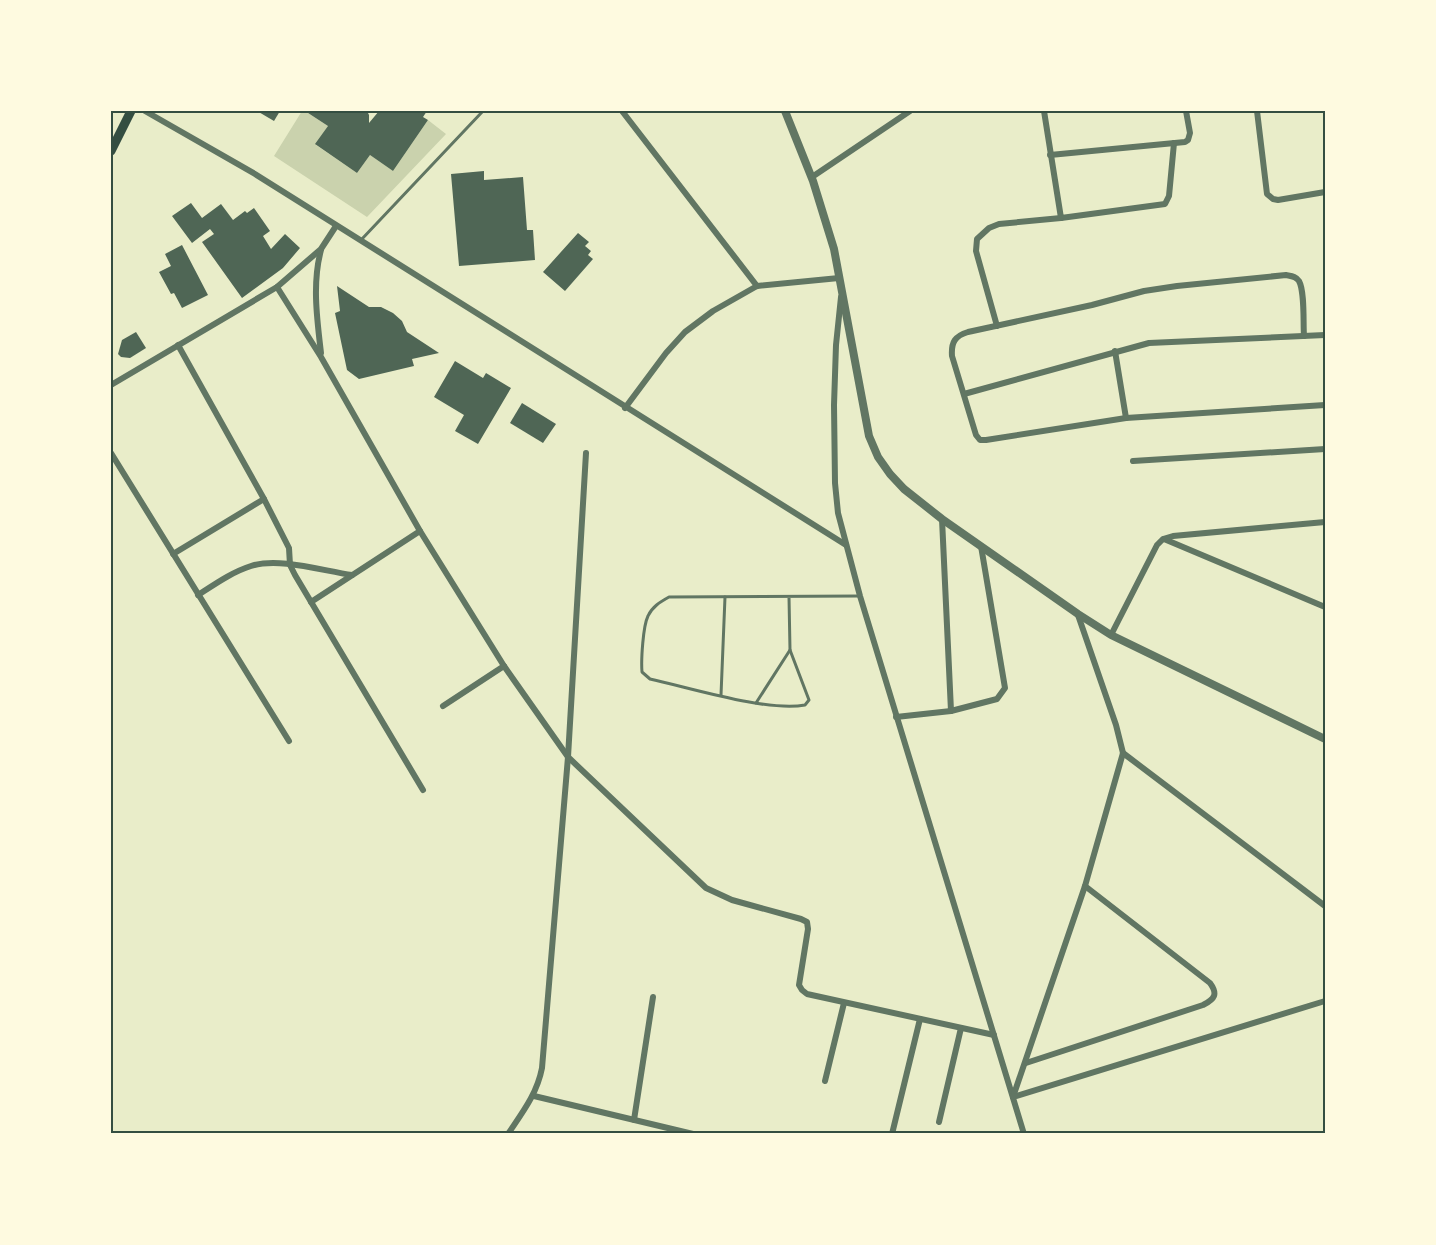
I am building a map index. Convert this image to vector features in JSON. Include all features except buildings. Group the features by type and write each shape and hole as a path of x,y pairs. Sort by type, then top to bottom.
{"main road":[{"path":"111,151 131,111"}],"street":[{"path":"146,111 255,174 846,545"},
{"path":"622,111 757,286"},
{"path":"785,111 812,177 834,249 869,436 878,457 890,474 904,489 942,519 1078,615 1111,635 1325,739"},
{"path":"812,177 910,111"},
{"path":"1044,111 1061,218"},
{"path":"1050,155 1188,140 1190,133 1186,111"},
{"path":"1257,111 1267,194 1278,200 1325,192"},
{"path":"997,326 976,251 977,239 999,224 1165,204 1169,196 1174,143"},
{"path":"111,386 277,287 321,249 336,226"},
{"path":"321,249 317,274 317,320 321,357"},
{"path":"1304,336 1298,279 1286,275 1144,291 1092,305 968,332 958,335 953,341 952,356 976,435 980,440 1126,418 1325,405"},
{"path":"625,408 666,353 686,332 713,311 757,286 839,278"},
{"path":"277,287 321,357 420,531 504,666 568,757 706,888 732,900 807,922 808,929 799,985 807,994 844,1004 994,1035"},
{"path":"842,294 836,345 833,448 838,513 860,597 1024,1134"},
{"path":"964,394 1149,343 1325,335"},
{"path":"178,345 289,548 290,565 423,790"},
{"path":"1115,351 1126,418"},
{"path":"1133,461 1325,449"},
{"path":"111,453 289,741"},
{"path":"508,1134 534,1096 542,1068 568,757 586,453"},
{"path":"173,554 264,499"},
{"path":"942,519 951,711"},
{"path":"1111,635 1157,545 1163,539 1173,536 1325,522"},
{"path":"311,602 420,531"},
{"path":"1163,539 1325,607"},
{"path":"896,717 951,711 997,699 1003,693 1005,688 981,545"},
{"path":"198,595 232,573 252,565 269,563 290,565 352,575"},
{"path":"1013,1097 1085,885 1123,753 1116,725 1078,615"},
{"path":"443,706 504,666"},
{"path":"1123,753 1325,906"},
{"path":"1026,1063 1203,1005 1213,1000 1216,995 1210,983 1085,885"},
{"path":"634,1120 653,997"},
{"path":"1013,1097 1325,1001"},
{"path":"825,1081 844,1004"},
{"path":"892,1134 920,1019"},
{"path":"939,1122 961,1028"},
{"path":"534,1096 693,1134"}],"lane":[{"path":"360,242 483,111"},
{"path":"789,597 790,650 809,700 805,705 795,707 756,703 650,679 642,672 641,660 647,616 657,604 669,597 789,597 860,597"},
{"path":"721,695 725,597"},
{"path":"756,703 790,650"}],"green space":[{"path":"302,111 328,126 316,145 357,173 370,155 393,171 428,120 446,134 367,217 274,156"}]}
